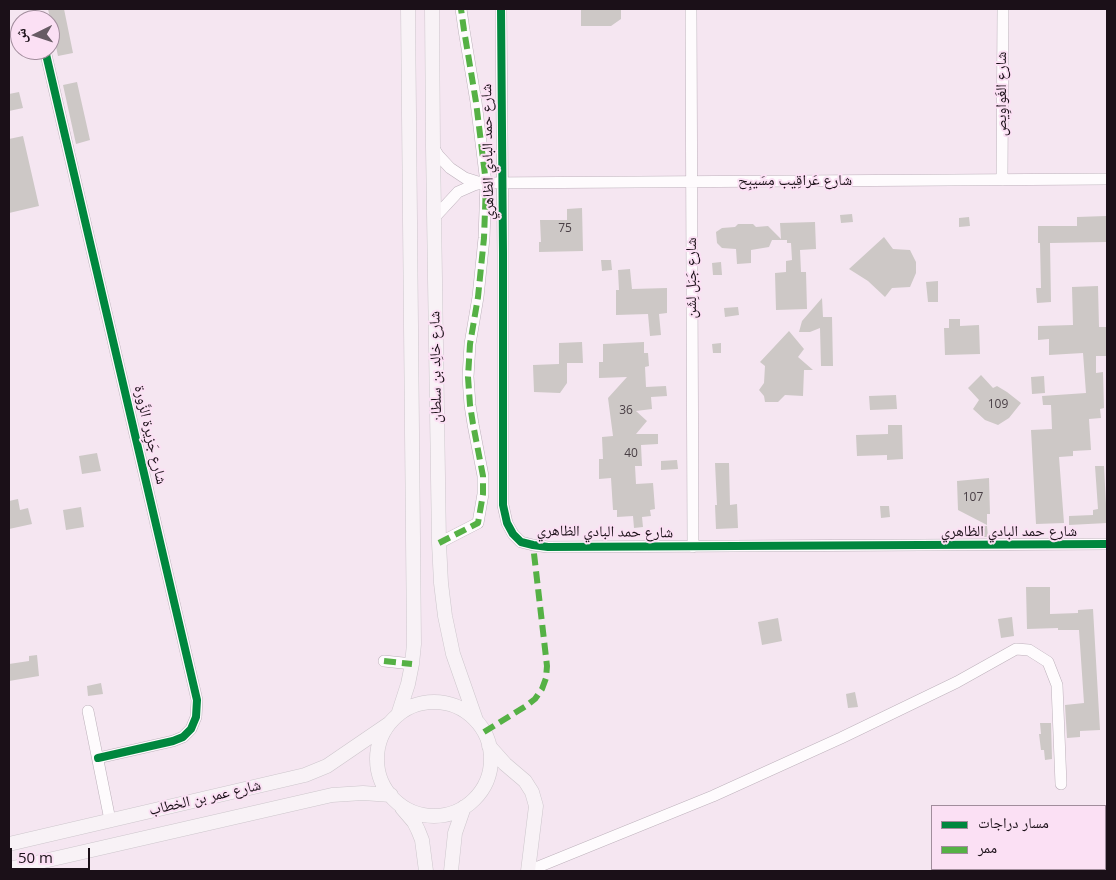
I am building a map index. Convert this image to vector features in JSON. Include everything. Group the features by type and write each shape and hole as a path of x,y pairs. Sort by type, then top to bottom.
{"main road":[{"name":"شارع خالِد بن سلطان","path":"394,719 408,684 414,644 408,9"},
{"name":"شارع خالِد بن سلطان","path":"432,9 441,583 444,616 453,654 476,720"},
{"path":"426,871 422,840 418,830 414,822 382,782 378,767 378,752 382,737 394,719 412,706 429,702 446,703 462,709 476,720 490,746 505,764 525,781 532,792 536,806 528,871"},
{"name":"شارع عمر بن الخطاب","path":"9,844 305,775 327,766 394,719"},
{"path":"394,799 410,811 431,816 452,813 464,807 484,787 489,774 490,746"},
{"name":"شارع عمر بن الخطاب","path":"9,869 332,795 363,793 394,799"},
{"path":"451,871 455,833 464,807"}],"street":[{"path":"439,542 478,523 483,494 483,476 473,424 468,377 470,344 478,297 484,238 484,183 476,102 461,9"},
{"name":"شارع حمد البادي الظاهري","path":"501,9 503,505 507,523 513,534 521,542 548,547 1107,544"},
{"name":"شارع جَبَل لِشَن","path":"692,9 693,547"},
{"name":"شارع الغَواوِيص","path":"1002,180 1003,9"},
{"name":"شارع جَزِيرة الزَّورة","path":"47,60 197,700 196,717 191,729 183,737 98,758"},
{"name":"شارع عَراقِيب مِسَيبِح","path":"433,148 443,162 457,173 474,181 484,183 1107,179"},
{"name":"شارع عَراقِيب مِسَيبِح","path":"434,218 458,192 484,183"},
{"path":"528,871 713,796 841,738 957,682 1016,649 1029,650 1048,662 1057,685 1061,784"},
{"path":"384,661 412,664"},
{"path":"88,711 110,820"}],"building":[{"path":"64,9 73,53 60,56 60,10 48,10"},
{"path":"581,9 621,9 621,19 611,26 581,26"},
{"path":"77,82 90,140 76,144 63,85"},
{"path":"19,92 23,108 9,111 9,94"},
{"path":"23,136 39,206 9,213 9,139"},
{"path":"582,208 583,251 539,252 539,242 541,242 540,220 567,220 567,209"},
{"path":"852,214 853,222 841,223 840,215"},
{"path":"1106,216 1107,242 1050,243 1051,302 1037,303 1036,288 1041,288 1038,226 1077,226 1077,217"},
{"path":"969,217 970,226 959,227 959,218"},
{"path":"815,222 816,249 800,250 801,272 806,272 807,309 776,310 775,273 786,272 786,261 792,260 791,243 787,243 787,240 772,240 769,247 751,250 751,263 737,264 736,249 722,248 717,243 716,232 722,228 735,227 738,224 753,224 756,227 768,226 781,239 780,223"},
{"path":"884,237 893,249 910,250 916,262 916,273 910,287 892,288 885,297 868,281 849,269"},
{"path":"601,260 611,260 612,270 602,271"},
{"path":"721,262 722,275 713,275 712,263"},
{"path":"630,269 632,289 667,288 667,313 659,314 661,335 650,336 648,314 616,315 616,290 619,290 618,270"},
{"path":"938,281 938,302 928,302 926,282"},
{"path":"1098,286 1099,327 1107,327 1107,356 1096,356 1096,373 1103,372 1104,408 1100,409 1101,418 1089,419 1091,450 1073,451 1073,456 1059,457 1064,523 1036,524 1031,430 1052,429 1051,405 1043,405 1042,396 1086,393 1083,353 1049,355 1049,339 1038,340 1038,326 1073,325 1072,287"},
{"path":"822,298 823,317 832,317 833,366 821,366 820,328 810,332 799,332 802,321"},
{"path":"738,307 739,315 725,317 724,308"},
{"path":"949,319 960,319 960,326 979,325 980,354 945,355 944,328 949,328"},
{"path":"789,331 804,349 798,357 813,370 804,370 803,396 785,395 778,402 765,402 764,396 759,390 764,383 765,366 760,362"},
{"path":"582,342 583,363 567,363 567,383 560,393 534,392 533,365 559,364 559,343"},
{"path":"644,342 644,353 648,353 649,366 645,367 646,387 666,386 667,396 651,397 652,409 636,411 647,421 636,434 658,434 658,444 641,445 642,466 635,466 636,484 653,483 655,509 650,510 651,516 642,517 643,527 634,528 633,516 617,517 617,510 613,510 611,478 599,479 599,459 603,459 602,437 613,436 608,398 627,377 599,378 599,362 603,362 603,344"},
{"path":"721,343 721,353 713,353 712,344"},
{"path":"981,375 993,388 997,386 1021,403 1009,418 998,425 985,420 973,409 979,400 968,388"},
{"path":"1044,376 1045,393 1032,394 1031,377"},
{"path":"896,395 897,409 870,410 869,396"},
{"path":"888,425 902,425 903,459 887,460 887,455 857,456 856,435 888,434"},
{"path":"97,453 101,471 82,474 79,456"},
{"path":"677,460 678,469 661,470 661,461"},
{"path":"715,463 729,463 730,505 737,504 738,528 716,529"},
{"path":"1095,466 1104,466 1107,523 1069,525 1069,516 1093,515 1093,510 1098,509"},
{"path":"989,478 990,514 987,514 987,525 958,510 957,481"},
{"path":"18,499 20,510 28,508 32,524 9,529 9,501"},
{"path":"880,506 889,506 890,517 881,518"},
{"path":"81,507 84,527 66,530 63,510"},
{"path":"987,526 988,537 969,537 968,527"},
{"path":"1026,587 1050,587 1050,614 1078,613 1078,610 1093,609 1100,730 1080,731 1080,737 1067,738 1065,705 1084,703 1079,630 1058,630 1058,628 1027,629"},
{"path":"1012,617 1014,636 1001,638 998,619"},
{"path":"778,618 782,641 762,645 758,622"},
{"path":"37,655 39,676 9,681 9,664 29,661 29,656"},
{"path":"101,683 103,694 88,696 87,686"},
{"path":"855,692 858,707 848,708 846,694"},
{"path":"1040,723 1051,723 1052,759 1045,760 1044,750 1041,750"}],"marked path":[{"path":"439,543 478,523 483,494 483,476 470,405 468,377 470,344 478,297 484,238 486,183 476,102 461,9"},
{"path":"484,732 535,699 542,689 546,678 547,666 533,545"},
{"path":"384,661 412,664"}],"cycle path":[{"path":"501,9 503,505 507,523 513,534 521,542 548,547 1107,544"},
{"path":"47,60 197,700 196,717 191,729 183,737 98,758"}]}
